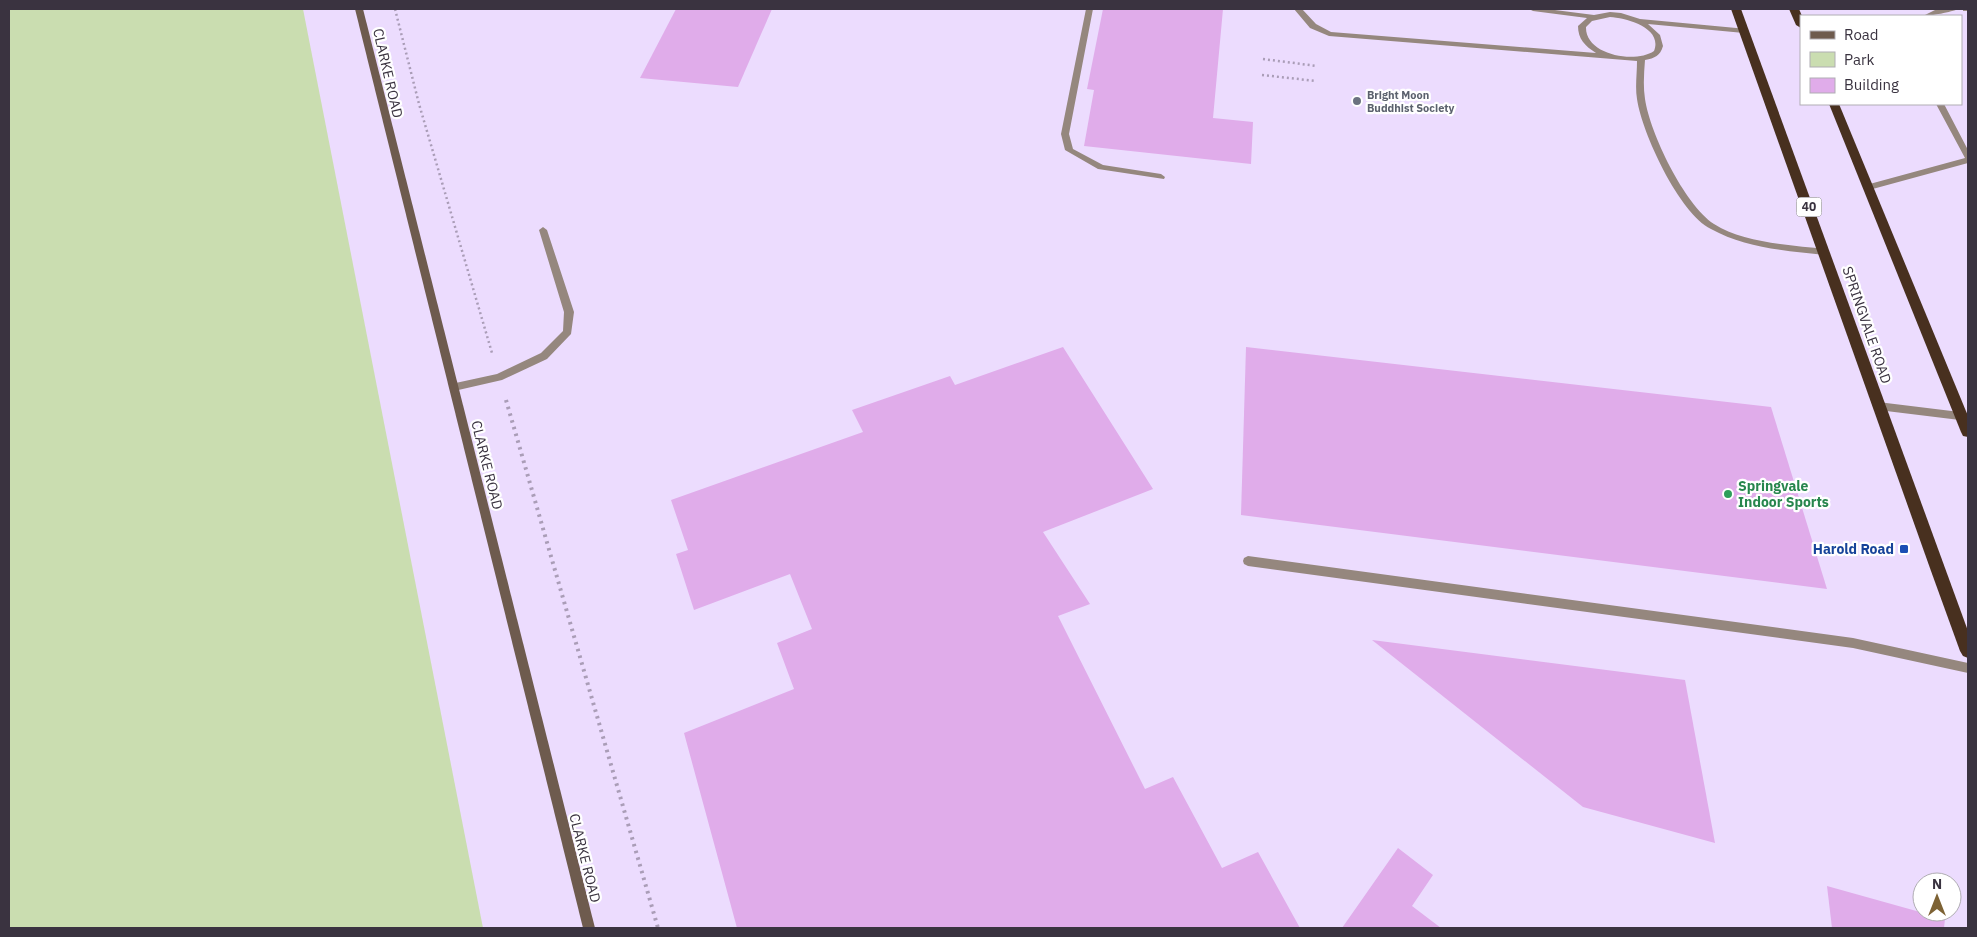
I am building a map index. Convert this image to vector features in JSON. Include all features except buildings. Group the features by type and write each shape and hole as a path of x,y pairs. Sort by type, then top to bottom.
{"highway":[{"name":"SPRINGVALE ROAD","path":"1736,9 1968,651"},
{"path":"1794,9 1800,23"},
{"path":"1834,105 1965,417 1968,432"}],"main road":[{"name":"CLARKE ROAD","path":"359,9 589,928"}],"street":[{"path":"1089,9 1065,134 1069,150 1101,168 1161,177"},
{"path":"1298,9 1313,26 1329,34 1641,60 1656,52 1659,46 1654,32 1636,20"},
{"path":"1533,9 1593,17 1613,15 1636,20 1744,31"},
{"path":"1935,10 1954,9"},
{"path":"1593,17 1582,26 1581,32 1584,39 1598,51 1608,56"},
{"path":"1641,60 1641,104 1650,130 1674,180 1685,199 1698,215 1711,226 1740,237 1784,248 1825,252"},
{"path":"1869,187 1968,158 1941,105"},
{"path":"454,387 499,377 544,356 568,332 569,312 543,230"},
{"path":"1878,406 1965,417"},
{"path":"1248,561 1853,643 1968,668"}],"path":[{"path":"395,9 419,104 658,928"},
{"path":"1263,60 1317,66"},
{"path":"1262,75 1316,81"}],"green space":[{"path":"9,9 303,9 483,928 9,928"}],"place":[{"name":"Bright Moon Buddhist Society","path":"1357,101"},
{"name":"Springvale Indoor Sports","path":"1728,494"},
{"name":"Harold Road","path":"1904,549"}]}
